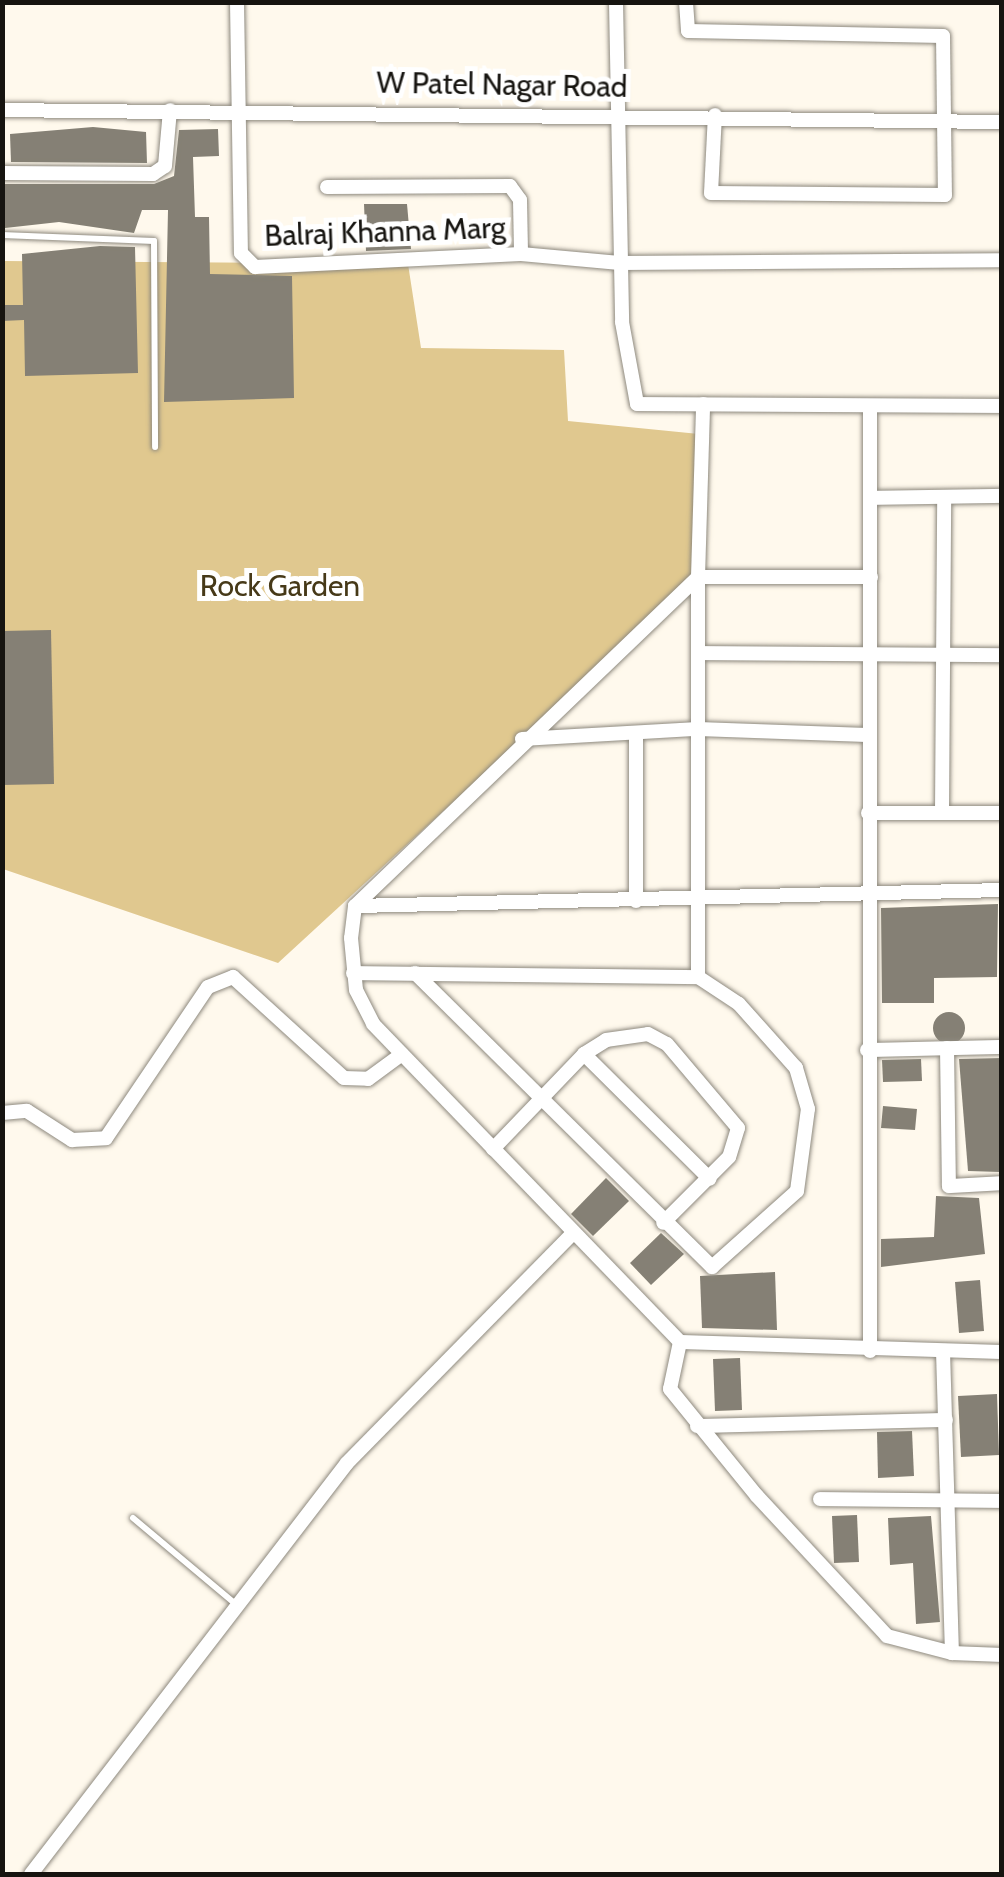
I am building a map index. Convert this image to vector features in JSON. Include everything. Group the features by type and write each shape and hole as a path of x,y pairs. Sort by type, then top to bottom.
{"street":[{"path":"237,2 238,110"},
{"path":"616,2 621,113 620,263 631,394 648,407 1002,406"},
{"path":"686,2 688,31 943,36 949,120 945,195 711,193 715,115"},
{"name":"W Patel Nagar Road","path":"2,110 621,113 1002,122"},
{"path":"2,173 154,174 165,166 170,110"},
{"name":"Balraj Khanna Marg","path":"238,110 245,264 521,254 620,263 1002,260"},
{"path":"327,188 510,186 520,200 521,254"},
{"path":"698,977 698,577 703,404"},
{"path":"870,407 870,1351"},
{"path":"871,498 1002,496"},
{"path":"942,812 944,497"},
{"path":"871,577 698,577 521,739 355,906 353,972 373,1024 680,1342 870,1351 1002,1352"},
{"path":"698,653 1002,655"},
{"path":"521,739 698,730 868,735"},
{"path":"636,733 636,901"},
{"path":"868,813 1002,812"},
{"path":"355,906 1002,890"},
{"path":"353,972 415,972 698,977 739,1004 796,1068 808,1133 797,1191 718,1265 706,1267 415,972"},
{"path":"2,1113 27,1111 72,1140 106,1138 208,988 233,977 344,1078 368,1079 402,1054"},
{"path":"493,1149 584,1054 629,1033 667,1044 738,1128 710,1179 663,1223"},
{"path":"867,1050 1002,1047"},
{"path":"946,1048 949,1186 1002,1183"},
{"path":"584,1054 710,1179"},
{"path":"31,1874 408,1394 572,1234"},
{"path":"680,1342 668,1382 697,1426 882,1632 952,1652 1002,1655"},
{"path":"943,1351 952,1652"},
{"path":"697,1426 946,1420"},
{"path":"820,1498 1002,1501"}],"lane":[{"path":"2,235 154,241 155,447"},
{"path":"132,1518 239,1606"}],"green space":[{"name":"Rock Garden","path":"3,261 408,264 421,348 564,350 568,421 709,435 698,577 278,963 3,869"}],"building":[{"path":"93,127 146,132 147,163 11,162 10,134"},
{"path":"218,129 219,156 193,157 195,217 209,217 210,274 292,276 294,398 164,402 168,210 142,210 134,233 59,222 5,228 4,184 154,184 174,176 179,130"},
{"path":"364,204 407,204 411,249 366,251"},
{"path":"100,246 135,247 138,373 25,376 24,320 2,321 2,305 23,305 22,254"},
{"path":"51,630 54,784 2,785 2,631"},
{"path":"998,904 997,977 934,978 934,1003 882,1003 881,908"},
{"path":"949,1012 960,1017 965,1028 960,1039 949,1044 938,1039 933,1028 938,1017"},
{"path":"1002,1058 1000,1172 968,1171 959,1059"},
{"path":"921,1059 922,1081 883,1082 882,1060"},
{"path":"883,1106 917,1109 915,1130 881,1128"},
{"path":"606,1178 629,1201 593,1236 571,1214"},
{"path":"936,1196 979,1198 985,1254 881,1267 881,1239 934,1237"},
{"path":"661,1233 684,1254 651,1285 630,1263"},
{"path":"775,1272 777,1330 702,1328 700,1276"},
{"path":"980,1280 984,1331 959,1333 955,1282"},
{"path":"740,1358 742,1410 715,1411 713,1359"},
{"path":"997,1394 999,1455 961,1457 958,1396"},
{"path":"912,1431 914,1476 878,1478 877,1432"},
{"path":"857,1515 859,1562 834,1563 832,1516"},
{"path":"931,1516 940,1622 916,1624 913,1563 890,1565 888,1518"}]}
